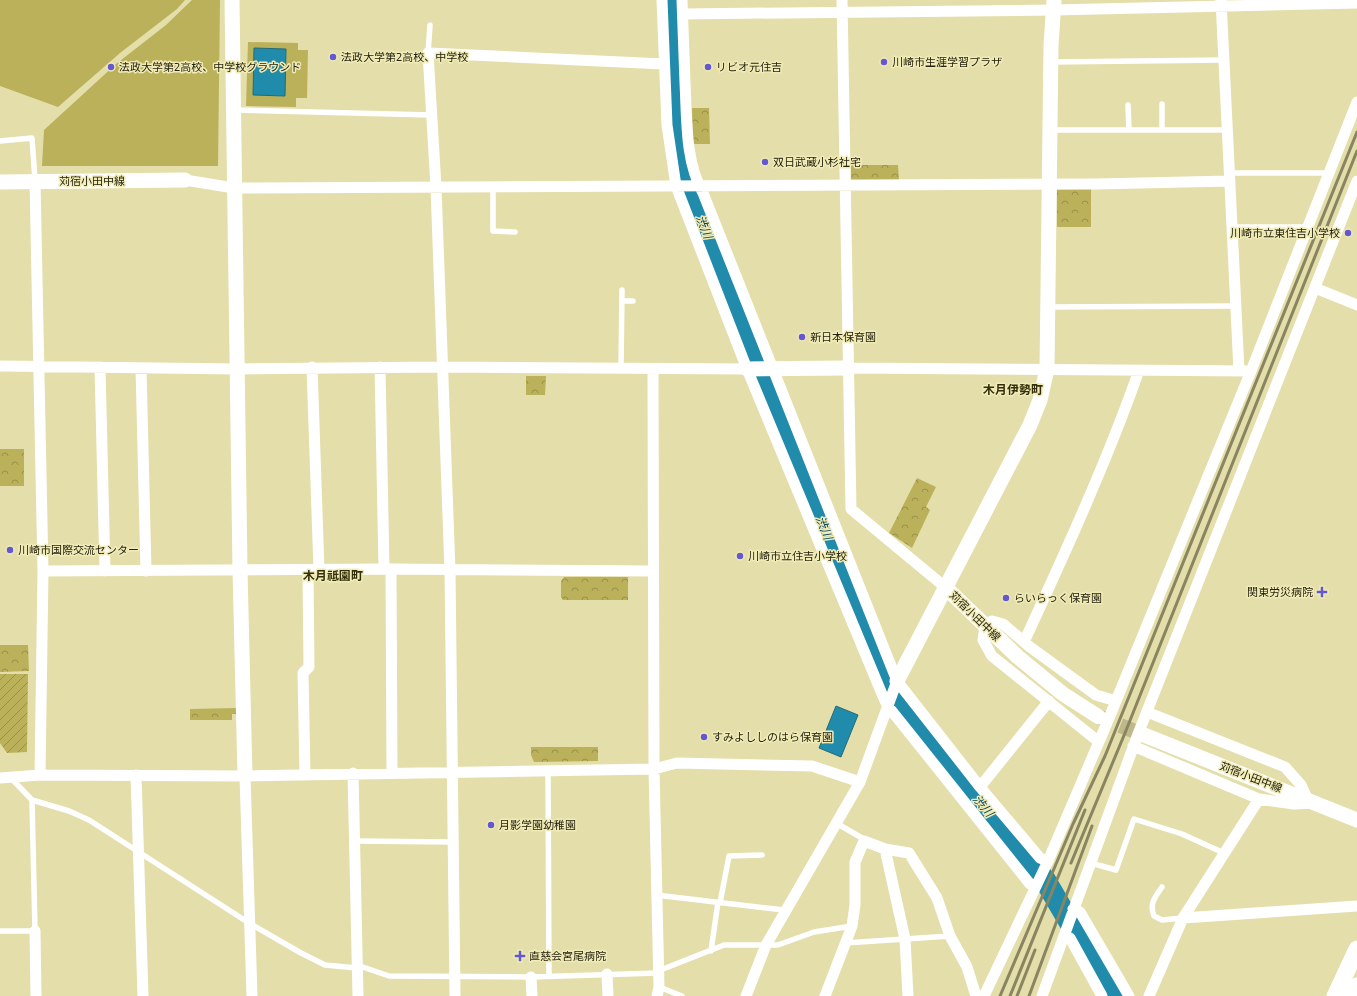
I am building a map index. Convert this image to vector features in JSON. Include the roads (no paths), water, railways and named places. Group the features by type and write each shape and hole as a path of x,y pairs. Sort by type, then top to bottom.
{"main road":[{"path":"1334,996 1357,949"},
{"path":"1352,996 1357,986"}],"street":[{"path":"232,0 240,570 252,996"},
{"path":"662,0 664,64 670,154 676,186 747,369 887,705 1020,872 1030,884 1036,886"},
{"path":"682,0 690,157 699,186 897,681 980,787 1040,858 1048,861"},
{"path":"842,0 851,508 945,587"},
{"path":"683,14 842,13 1054,5 1357,3"},
{"path":"1221,4 1239,371"},
{"path":"746,996 766,945 784,910 860,782 897,681 1030,425 1040,400 1047,369 1051,62 1054,5"},
{"path":"455,996 453,842 454,771 450,571 436,187 428,53 664,64"},
{"path":"984,996 1048,861 1099,742 1251,371 1357,102"},
{"path":"185,180 234,188 1049,184 1230,177"},
{"name":"苅宿小田中線","path":"0,182 185,180"},
{"path":"35,181 43,571 40,775"},
{"path":"1042,996 1133,746 1357,181"},
{"path":"1314,288 1357,305"},
{"path":"0,366 237,369 312,367 442,367 1251,371"},
{"path":"312,367 319,570"},
{"path":"380,367 392,772"},
{"path":"100,368 105,571"},
{"path":"141,368 146,571"},
{"path":"653,368 654,769 658,992"},
{"path":"1024,642 1125,412 1138,371"},
{"path":"43,571 308,571 387,569 450,571 653,571"},
{"path":"305,774 303,673 309,667 308,571"},
{"name":"苅宿小田中線","path":"945,587 985,626 1063,694 1099,716"},
{"path":"1099,742 992,656 983,640 985,626 992,621 1003,624 1024,642 1096,694 1116,701"},
{"path":"980,787 1049,701"},
{"path":"1133,746 1259,799 1294,804 1312,800 1285,767 1147,712"},
{"name":"苅宿小田中線","path":"1144,735 1312,800 1357,820"},
{"path":"5,778 40,775 245,776 392,772 654,769 677,763 812,766 860,782"},
{"path":"353,773 358,996"},
{"path":"136,775 143,996"},
{"path":"1149,996 1183,918 1259,799"},
{"path":"825,996 844,943 852,926 855,905 855,862 864,841 885,849 910,853 937,898 950,936 967,967 976,996"},
{"path":"885,849 905,938 908,996"},
{"path":"1183,918 1357,906"},
{"path":"1074,908 1080,912 1128,996"},
{"path":"34,931 36,996"},
{"path":"1064,935 1070,938 1102,996"},
{"path":"607,974 608,996"},
{"path":"531,977 532,996"}],"lane":[{"path":"428,53 430,25"},
{"path":"1051,62 1224,60"},
{"path":"1162,104 1162,130"},
{"path":"1128,105 1129,130"},
{"path":"234,110 431,115"},
{"path":"1050,130 1227,130"},
{"path":"0,141 32,138 35,181"},
{"path":"1230,177 1329,173"},
{"path":"493,187 493,230 515,232"},
{"path":"1232,227 1308,227"},
{"path":"621,368 622,290"},
{"path":"622,301 633,300"},
{"path":"1048,307 1236,306"},
{"path":"548,770 549,976"},
{"path":"5,778 32,800 69,811 89,820 249,924 325,965 357,967 389,976 531,977 658,972 724,945 778,945 814,932 852,926"},
{"path":"0,931 34,931 32,800"},
{"path":"1090,863 1116,870 1134,820 1182,834 1224,853"},
{"path":"836,823 862,838 864,841"},
{"path":"354,842 453,842"},
{"path":"711,950 729,856 762,855"},
{"path":"1162,887 1152,904 1151,909 1154,916 1162,920 1183,918"},
{"path":"656,895 784,910"},
{"path":"844,943 950,936"},
{"path":"658,992 682,996"}],"water":[{"path":"254,48 286,49 285,96 253,95"},
{"path":"836,706 858,715 841,757 819,748"}],"waterway":[{"name":"渋川","path":"671,0 676,125 687,184 889,690 895,701 1045,880 1113,996"}],"tunnel":[{"path":"1099,717 1144,735"}],"railway":[{"path":"1000,996 1073,824 1105,756 1357,132"},
{"path":"1071,863 1125,733 1357,151"},
{"path":"1010,996 1085,810"},
{"path":"1029,996 1092,826"},
{"path":"1017,996 1035,950"}],"place":[{"name":"法政大学第2高校、中学校","path":"333,57"},
{"name":"川崎市生涯学習プラザ","path":"884,62"},
{"name":"法政大学第2高校、中学校グラウンド","path":"111,67"},
{"name":"リビオ元住吉","path":"708,67"},
{"name":"双日武蔵小杉社宅","path":"765,162"},
{"name":"川崎市立東住吉小学校","path":"1348,233"},
{"name":"新日本保育園","path":"802,337"},
{"name":"川崎市国際交流センター","path":"10,550"},
{"name":"川崎市立住吉小学校","path":"740,556"},
{"name":"関東労災病院","path":"1322,592"},
{"name":"らいらっく保育園","path":"1006,598"},
{"name":"すみよししのはら保育園","path":"704,737"},
{"name":"月影学園幼稚園","path":"491,825"},
{"name":"直慈会宮尾病院","path":"520,956"}],"district":[{"name":"木月伊勢町","path":"1013,390"},
{"name":"木月祗園町","path":"333,576"}]}
